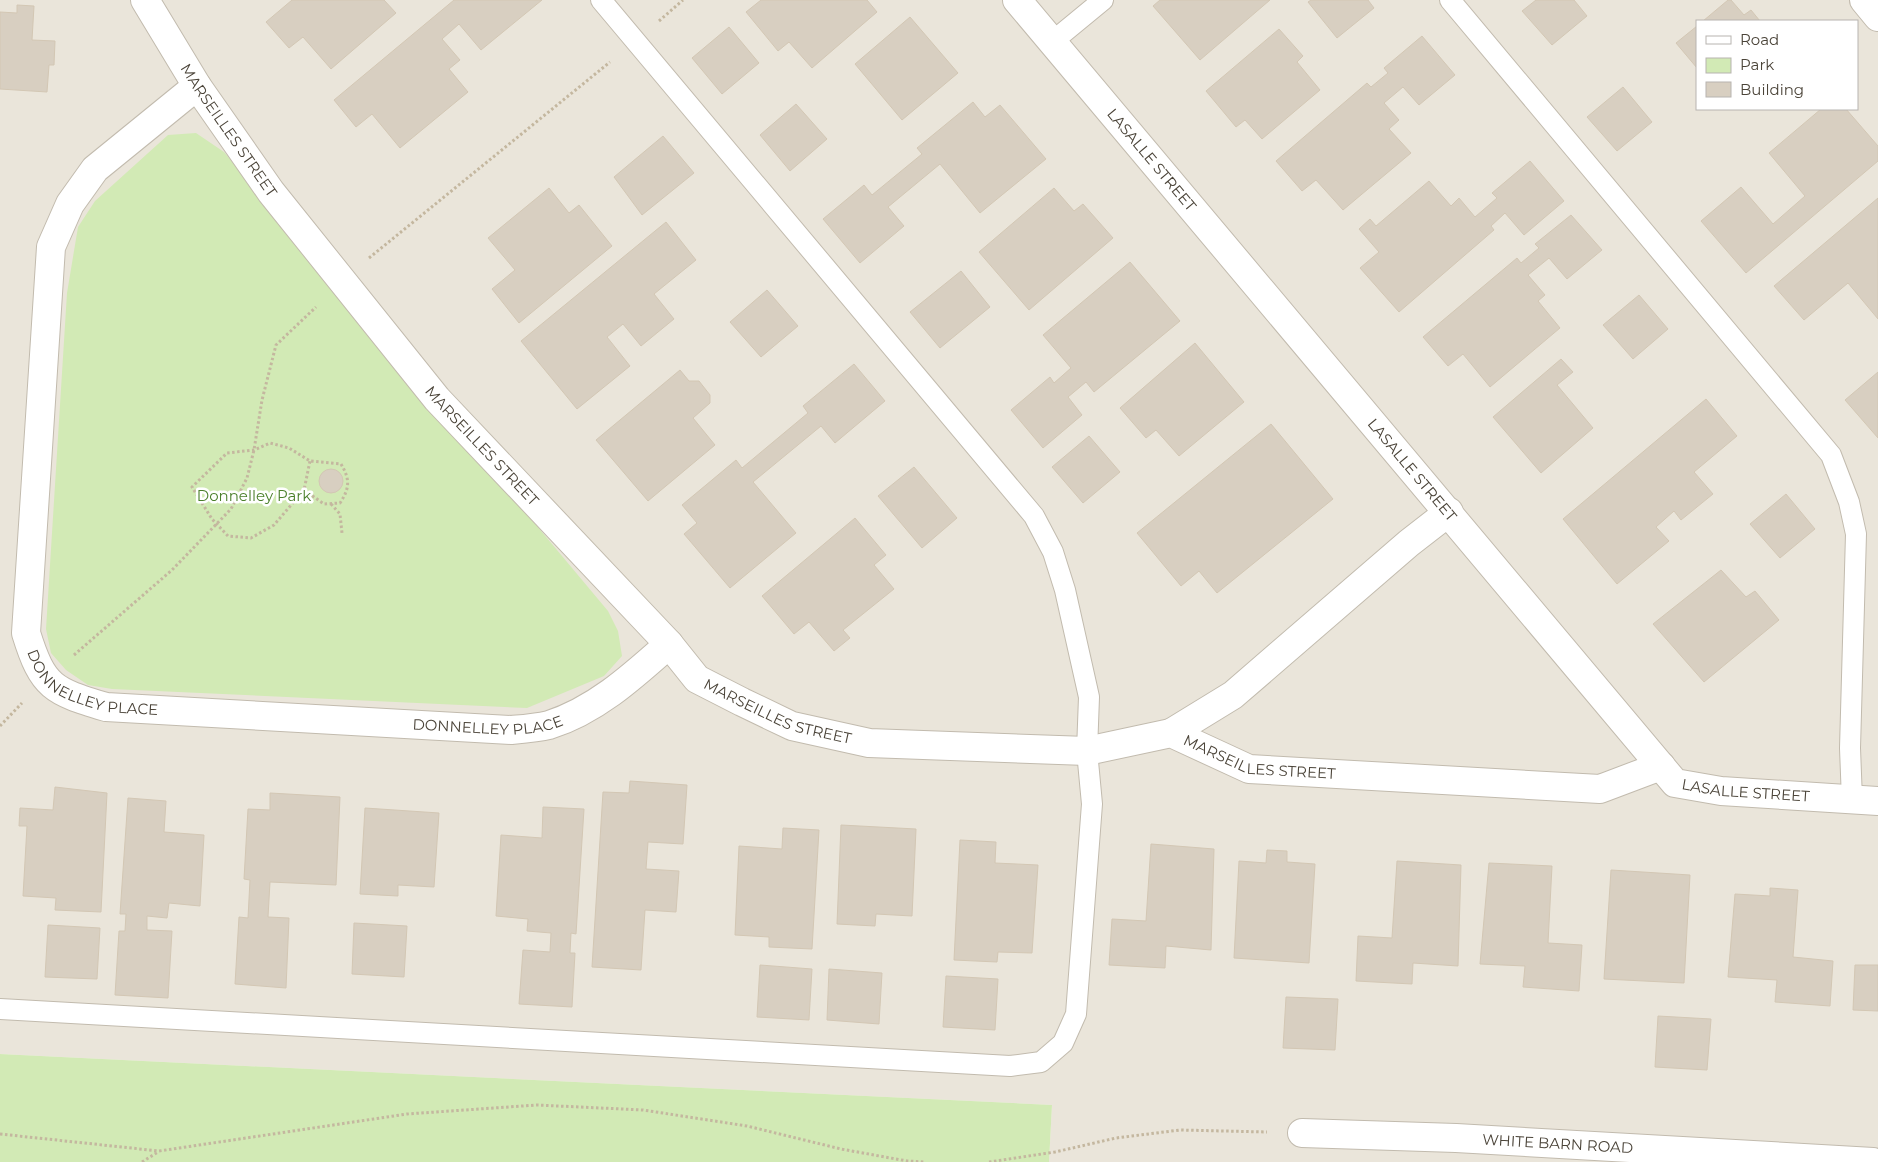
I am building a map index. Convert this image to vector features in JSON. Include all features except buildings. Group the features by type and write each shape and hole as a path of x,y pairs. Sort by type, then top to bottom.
{"street":[{"name":"MARSEILLES STREET","path":"145,0 197,86 271,192 437,400 669,644 697,679 792,726 868,743 1087,751 1171,733 1250,769 1600,789 1661,766"},
{"name":"LASALLE STREET","path":"1017,0 1675,783 1721,791 1865,800"},
{"path":"1864,0 1878,17"},
{"name":"DONNELLEY PLACE","path":"197,86 95,169 70,204 51,247 26,633 34,661 46,680 65,694 106,707 511,730 548,725 580,712 629,680 669,644"},
{"path":"1171,733 1233,694 1409,543 1449,512"},
{"name":"WHITE BARN ROAD","path":"1302,1133 1456,1150 1873,1162"}],"lane":[{"path":"0,1009 1000,1066 1041,1062 1063,1043 1076,1014 1092,804 1087,751 1089,697 1065,590 1053,552 1034,516 601,0"},
{"path":"1052,42 1103,0"},
{"path":"1450,0 1831,455 1849,502 1856,534 1850,748 1865,800"}],"path":[{"path":"0,726 46,680 172,570 216,523 231,510 247,478 254,450 262,400 276,345 342,281 683,0"},
{"path":"304,490 324,504 340,503 348,492 348,476 341,464 310,461 289,448 270,443 254,450 227,453 192,487 216,523 228,536 251,538 274,525 304,490 310,461"},
{"path":"330,504 340,514 342,533"},
{"path":"0,1134 159,1151 407,1114 537,1105 652,1111 747,1126 840,1149 924,1162"},
{"path":"988,1162 1056,1152 1116,1138 1180,1130 1302,1133"},
{"path":"142,1162 159,1151"}],"shaded area":[{"path":"0,0 1878,0 1878,1162 1049,1162 1052,1105 0,1054"}],"green space":[{"name":"Donnelley Park","path":"196,133 224,152 608,611 618,631 622,656 604,676 527,708 112,689 88,685 66,670 51,653 46,629 67,293 78,227 95,201 168,135"},
{"path":"0,1054 1052,1105 1049,1162 0,1162"}]}
